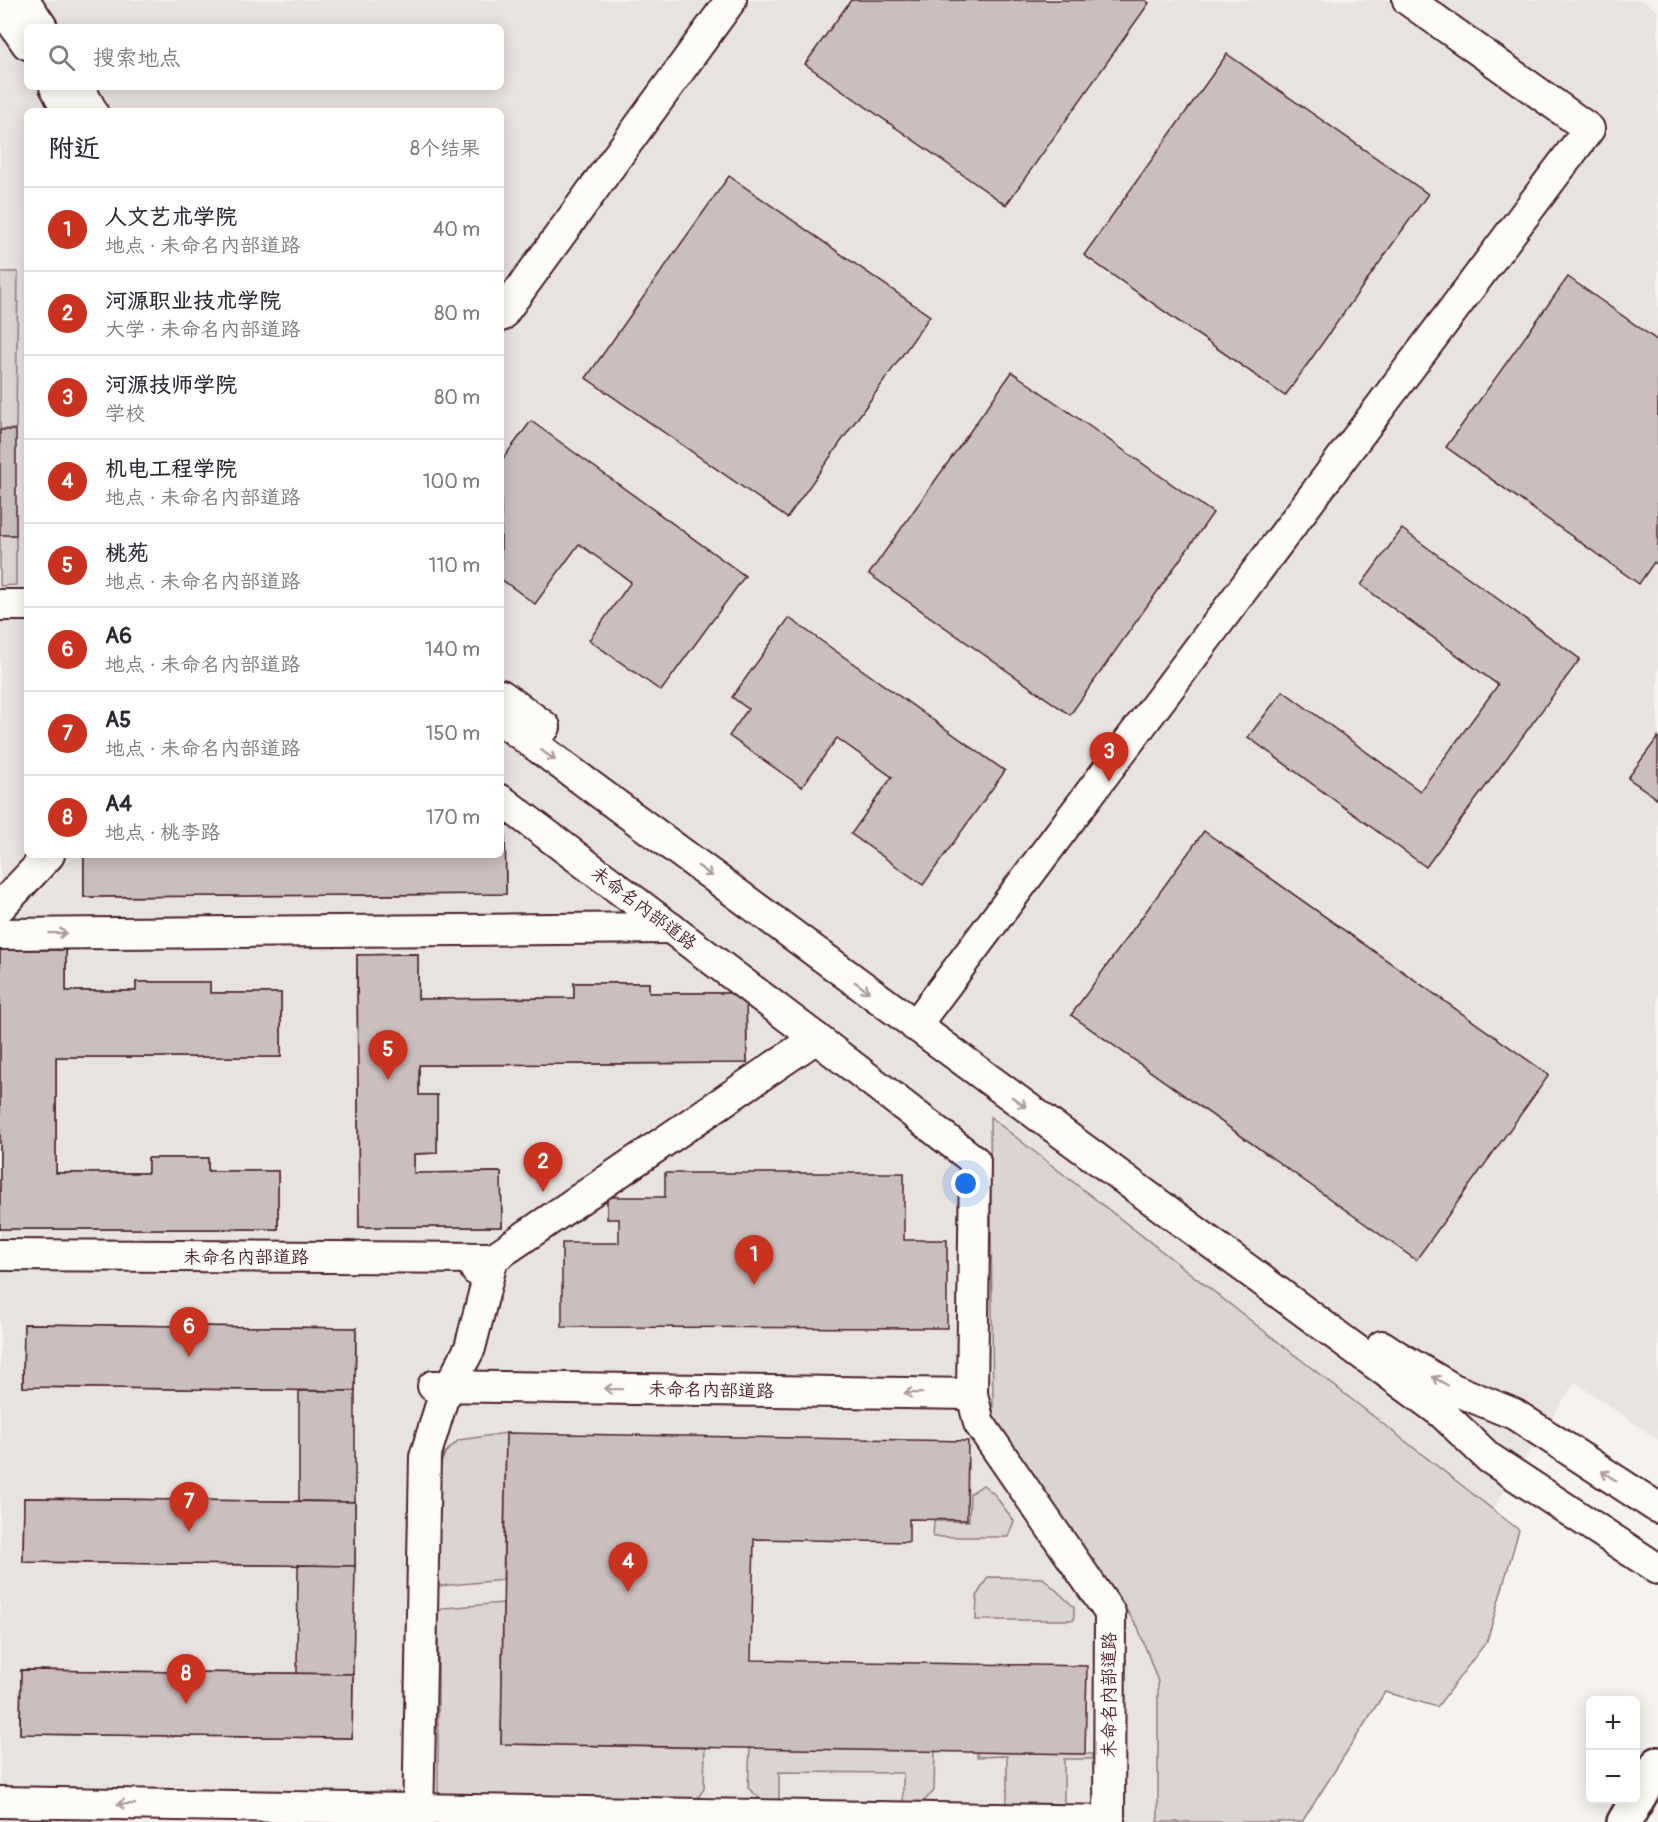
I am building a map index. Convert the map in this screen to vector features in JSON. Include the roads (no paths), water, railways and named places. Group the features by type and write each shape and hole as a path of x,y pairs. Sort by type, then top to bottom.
{"main road":[{"path":"1624,1822 1658,1764"}],"street":[{"path":"24,0 40,24"},
{"path":"504,312 731,0"},
{"path":"921,1018 1589,129 1408,0"},
{"path":"0,5 24,40"},
{"path":"56,90 66,108"},
{"path":"81,90 90,108"},
{"path":"0,605 24,605"},
{"path":"504,696 921,1018 1442,1413 1489,1458 1658,1569"},
{"path":"504,722 1397,1356 1454,1389 1514,1414 1658,1508"},
{"name":"未命名内部道路","path":"504,802 975,1161 972,1394 979,1423 1110,1613 1108,1821"},
{"path":"0,882 24,856"},
{"path":"0,907 46,858"},
{"path":"0,914 660,920"},
{"path":"0,934 660,920"},
{"path":"410,1815 425,1456 442,1401 442,1386 484,1264 816,1038"},
{"name":"未命名内部道路","path":"0,1255 484,1264"},
{"name":"未命名内部道路","path":"0,1267 484,1264"},
{"name":"未命名内部道路","path":"442,1386 972,1394"},
{"path":"0,1802 410,1815 1108,1821"},
{"path":"0,1821 80,1822"}],"place":[{"name":"河源技师学院","path":"1109,782"},
{"name":"桃苑","path":"388,1080"},
{"name":"河源职业技术学院","path":"543,1192"},
{"name":"人文艺术学院","path":"754,1285"},
{"name":"A6","path":"189,1357"},
{"name":"A5","path":"189,1532"},
{"name":"机电工程学院","path":"628,1592"},
{"name":"A4","path":"186,1704"}]}
